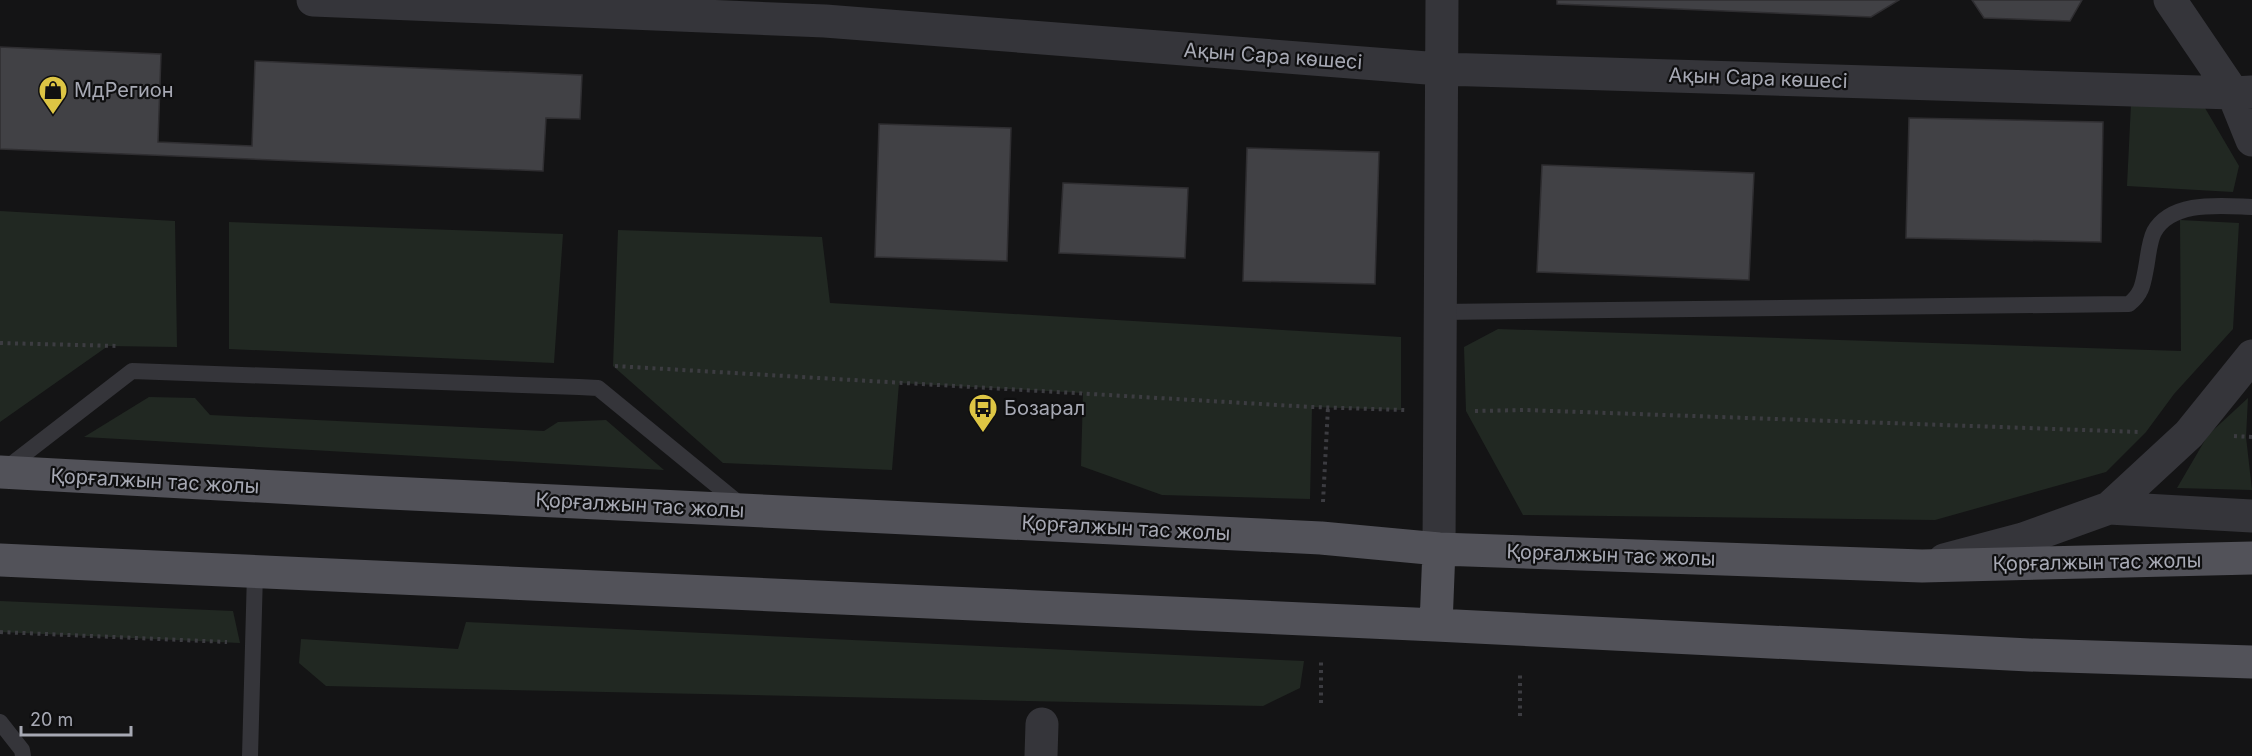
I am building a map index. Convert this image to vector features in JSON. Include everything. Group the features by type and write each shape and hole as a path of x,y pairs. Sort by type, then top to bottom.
{"main road":[{"name":"Қорғалжын тас жолы","path":"0,472 1322,538 1439,549 1922,566 2252,558"},
{"path":"1436,625 1439,549"},
{"path":"0,560 1436,625 2029,655 2252,662"}],"street":[{"name":"Ақын Сара көшесі","path":"313,0 825,21 1440,69 2242,92"},
{"path":"1439,549 1442,0"},
{"path":"2170,0 2242,92 2252,140"},
{"path":"1922,566 2023,539 2109,508 2189,434 2252,356"},
{"path":"2109,508 2252,516"},
{"path":"1041,756 1042,724"}],"lane":[{"path":"1439,312 2129,304 2138,298 2154,233 2164,221 2198,205 2252,207"},
{"path":"0,472 132,371 579,387 598,388 747,510"},
{"path":"250,756 255,573"},
{"path":"0,722 22,750 23,756"}],"path":[{"path":"0,344 119,346"},
{"path":"613,366 1328,407 1440,411 1525,410 2252,437"},
{"path":"1322,510 1328,407"},
{"path":"0,632 254,643"},
{"path":"1321,662 1321,703"},
{"path":"1520,671 1520,716"}],"shaded area":[{"path":"2131,104 2205,108 2239,166 2233,192 2127,186"},
{"path":"0,211 175,221 177,347 108,346 0,422"},
{"path":"2180,220 2239,223 2233,329 2174,394 2146,432 2106,472 1935,520 1523,515 1466,411 1464,347 1498,329 2181,351"},
{"path":"229,222 563,234 554,363 229,349"},
{"path":"618,230 822,237 830,303 1401,337 1401,410 1312,407 1310,499 1162,495 1081,466 1083,393 899,383 892,470 723,463 613,366"},
{"path":"149,397 195,398 210,415 544,431 558,422 606,420 664,470 84,437"},
{"path":"2248,398 2246,437 2252,490 2177,488 2208,435"},
{"path":"0,601 233,611 240,643 0,632"},
{"path":"466,622 1304,661 1300,688 1263,706 326,686 299,663 301,639 458,649"}],"building":[{"path":"1557,0 1899,0 1871,17 1557,4"},
{"path":"1972,0 2082,0 2070,21 1984,18"},
{"path":"0,47 161,54 158,142 252,146 255,61 582,75 580,119 546,118 543,171 0,149"},
{"path":"1909,118 2103,122 2101,242 1906,238"},
{"path":"879,124 1011,128 1007,261 875,257"},
{"path":"1247,148 1379,152 1375,284 1243,281"},
{"path":"1542,165 1754,173 1749,280 1537,272"},
{"path":"1063,183 1188,188 1185,258 1059,253"}],"place":[{"name":"МдРегион","path":"53,116"},
{"name":"Бозарал","path":"983,434"}]}
